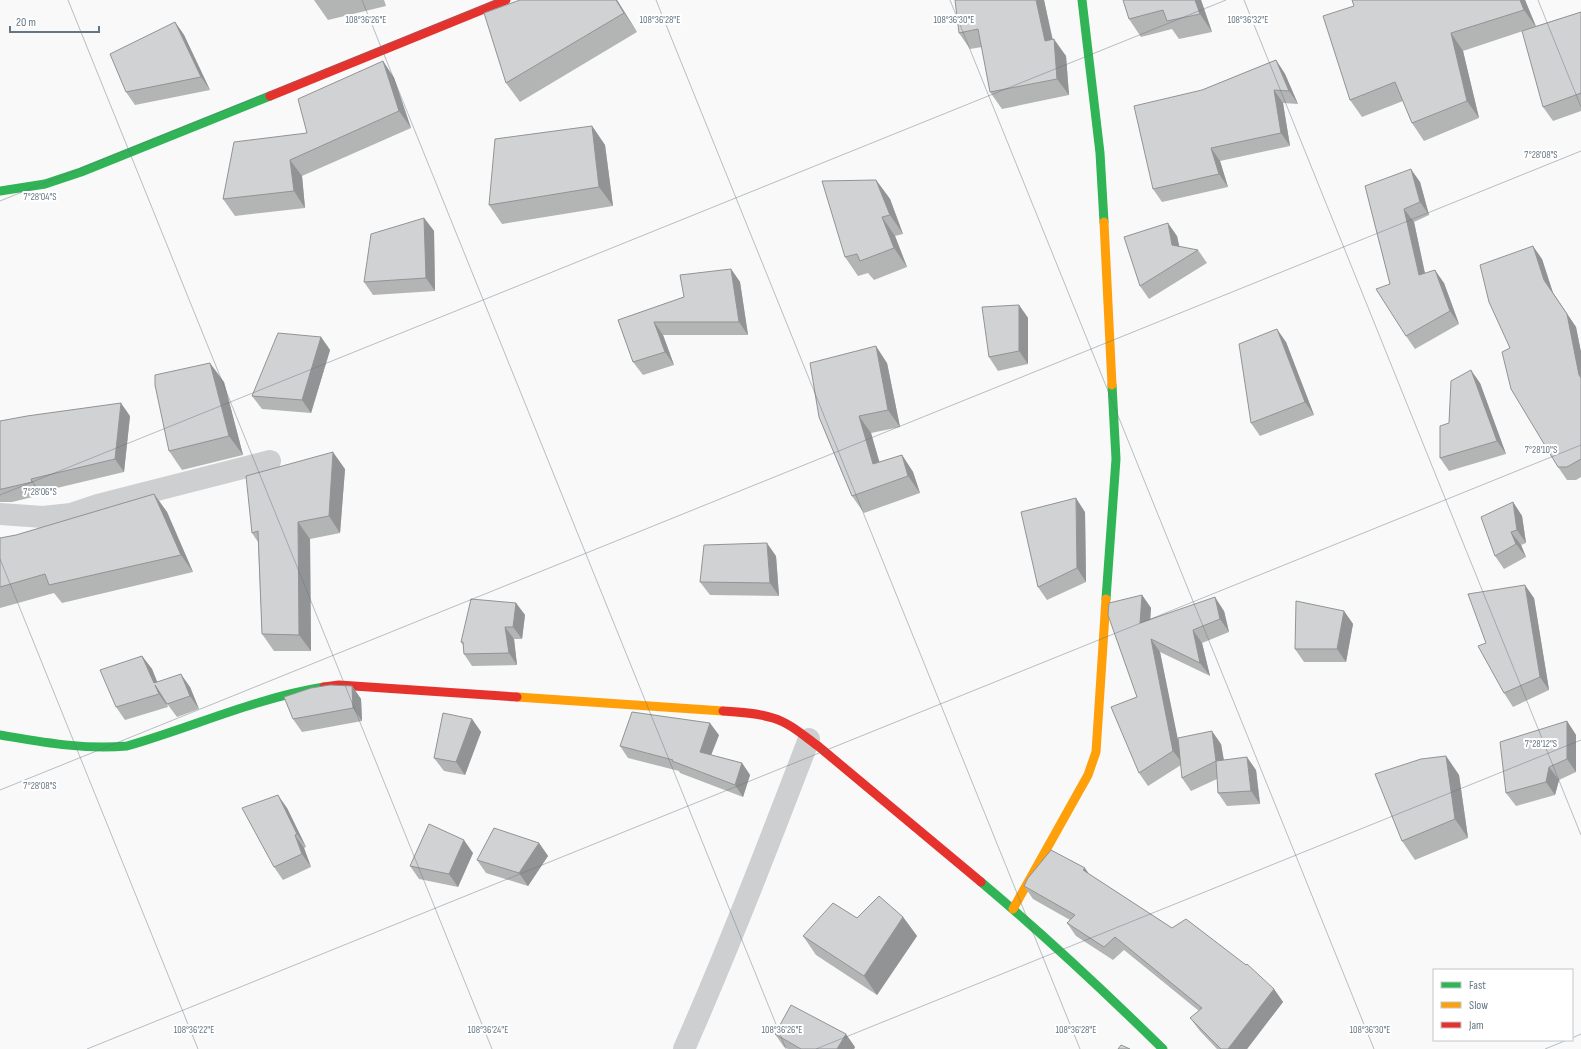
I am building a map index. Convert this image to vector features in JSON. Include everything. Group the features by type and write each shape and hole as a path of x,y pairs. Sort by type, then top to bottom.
{"street":[{"path":"0,191 45,184 81,172 506,0"},
{"path":"1013,909 1084,781 1096,752 1116,459 1100,152 1082,0"},
{"path":"0,514 43,517 71,514 98,505 270,461"},
{"path":"0,735 85,748 127,746 283,696 314,688 339,685 749,713 774,718 795,729 809,739 1013,909 1116,1002 1164,1049"},
{"path":"684,1049 747,901 809,739"}],"building":[{"path":"520,0 616,0 624,13 506,83 484,13"},
{"path":"955,0 1036,0 1045,41 1054,39 1057,79 990,92 978,29 959,33"},
{"path":"1123,0 1195,0 1200,14 1167,21 1163,10 1129,19"},
{"path":"1352,0 1520,0 1524,10 1451,33 1467,101 1412,123 1395,82 1350,100 1323,16 1354,6"},
{"path":"1581,12 1581,93 1543,107 1522,31"},
{"path":"175,22 201,77 126,92 110,54"},
{"path":"1276,60 1289,91 1274,90 1281,133 1211,148 1219,174 1153,189 1134,106 1202,90"},
{"path":"383,61 399,111 290,160 294,191 223,199 234,142 307,133 298,99"},
{"path":"592,126 599,187 489,205 495,139"},
{"path":"1411,169 1420,202 1404,209 1419,275 1435,270 1450,311 1406,336 1376,289 1390,284 1365,186"},
{"path":"876,180 890,215 882,217 894,248 860,261 857,254 845,257 822,181"},
{"path":"424,218 426,278 364,282 371,234"},
{"path":"1168,223 1172,245 1198,250 1140,286 1124,237"},
{"path":"1533,246 1544,280 1567,314 1579,375 1581,378 1581,459 1567,467 1558,467 1511,389 1502,352 1510,348 1489,302 1480,265"},
{"path":"731,269 739,322 654,322 665,352 633,362 618,320 684,297 680,275"},
{"path":"1019,305 1019,351 989,357 982,307"},
{"path":"1277,329 1305,402 1251,423 1239,344"},
{"path":"278,333 321,337 302,400 252,396"},
{"path":"876,346 888,410 859,416 873,464 902,455 908,476 852,496 819,417 810,363"},
{"path":"210,363 229,436 169,451 155,385 155,375"},
{"path":"1471,370 1497,441 1440,458 1440,426 1449,423 1451,381"},
{"path":"121,403 115,459 31,479 32,482 0,489 0,421"},
{"path":"333,452 329,516 298,522 299,635 262,634 258,531 252,533 246,476"},
{"path":"154,494 181,555 49,585 45,574 0,587 0,538 16,535"},
{"path":"1076,498 1077,568 1038,587 1021,512"},
{"path":"1513,502 1517,530 1511,532 1516,544 1495,556 1481,517"},
{"path":"767,543 770,583 700,582 704,545"},
{"path":"1525,585 1540,677 1504,693 1478,646 1486,643 1468,594"},
{"path":"1142,595 1140,623 1215,597 1220,619 1193,630 1200,663 1151,639 1173,751 1139,773 1111,707 1137,697 1108,615 1109,603"},
{"path":"471,599 516,603 513,627 505,627 509,653 464,654 463,642 461,642"},
{"path":"1296,601 1344,611 1337,649 1295,649"},
{"path":"142,656 154,683 181,674 190,696 167,704 155,685 159,694 116,707 100,670"},
{"path":"330,685 352,686 353,708 293,719 284,697 311,688"},
{"path":"632,712 710,723 700,752 742,763 735,785 672,761 673,760 620,746"},
{"path":"443,713 472,719 456,762 434,758"},
{"path":"1567,721 1567,759 1549,767 1546,782 1506,793 1500,742"},
{"path":"1212,731 1216,761 1182,778 1178,738"},
{"path":"1446,756 1455,819 1402,841 1375,774 1421,759"},
{"path":"1247,757 1251,791 1218,793 1216,761"},
{"path":"278,795 297,834 295,835 302,854 274,867 242,808"},
{"path":"429,824 464,840 449,874 410,866"},
{"path":"494,828 539,843 519,873 477,860"},
{"path":"1051,850 1085,868 1083,870 1172,928 1186,919 1246,965 1247,964 1274,989 1228,1049 1221,1049 1190,1018 1202,1008 1115,937 1104,947 1067,923 1075,915 1024,886 1028,878"},
{"path":"879,896 903,917 864,976 803,936 833,903 857,918"},
{"path":"791,1005 846,1034 837,1049 801,1049 775,1034"},
{"path":"1121,1045 1130,1049 1118,1049"}],"traffic: fast":[{"path":"1082,0 1100,153 1104,222"},
{"path":"0,191 45,184 81,172 270,96"},
{"path":"1106,599 1116,459 1112,385"},
{"path":"0,735 47,743 79,746 127,746 249,705 324,687"},
{"path":"981,882 1074,964 1163,1049"}],"traffic: slow":[{"path":"1104,222 1112,385"},
{"path":"1013,909 1088,775 1096,752 1106,599"},
{"path":"517,697 723,711"}],"traffic: jam":[{"path":"270,96 506,0"},
{"path":"324,687 339,685 517,697"},
{"path":"723,711 767,716 779,720 797,730 981,882"}]}
